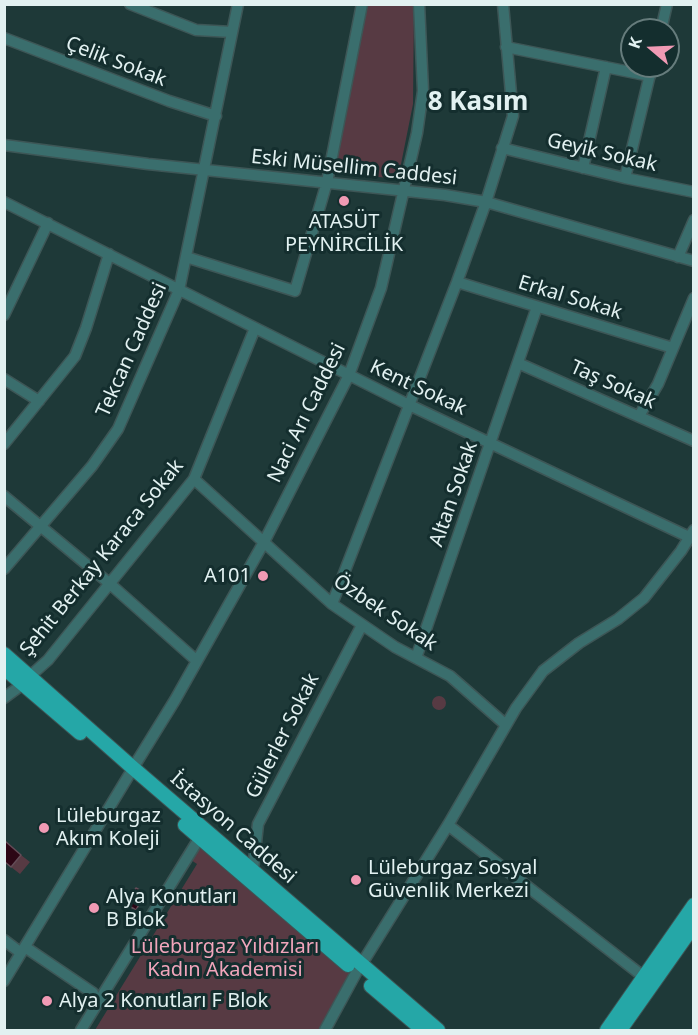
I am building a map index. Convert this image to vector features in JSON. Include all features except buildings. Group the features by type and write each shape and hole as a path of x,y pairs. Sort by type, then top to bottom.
{"main road":[{"name":"İstasyon Caddesi","path":"4,654 26,680 131,772 200,837 359,969 438,1030"},
{"name":"İstasyon Caddesi","path":"4,668 26,680"},
{"name":"İstasyon Caddesi","path":"131,772 253,870 423,1030"},
{"path":"607,1030 693,905"},
{"path":"620,1030 693,925"}],"street":[{"path":"130,4 196,30 232,32"},
{"name":"Tekcan Caddesi","path":"4,569 92,466 118,429 179,290 238,4"},
{"path":"186,257 295,291 327,183 362,4"},
{"name":"Naci Arı Caddesi","path":"4,981 175,700 264,542 349,375 381,288 417,133 423,90 419,4"},
{"path":"332,604 457,282 486,202 513,116 503,4"},
{"name":"Çelik Sokak","path":"4,39 169,101 216,116"},
{"path":"506,47 620,68"},
{"path":"583,168 606,67"},
{"path":"625,178 649,78"},
{"name":"Eski Müsellim Caddesi","path":"4,145 203,170 445,195 486,202 693,261"},
{"name":"Geyik Sokak","path":"502,148 693,192"},
{"name":"Kent Sokak","path":"6,207 48,223 409,405 692,533"},
{"path":"678,257 693,220"},
{"path":"4,315 48,223"},
{"path":"4,444 75,356 109,254"},
{"name":"Erkal Sokak","path":"457,282 673,348"},
{"path":"639,416 658,384 693,298"},
{"name":"Altan Sokak","path":"416,658 537,307"},
{"name":"Şehit Berkay Karaca Sokak","path":"4,698 48,660 194,479 255,328"},
{"name":"Taş Sokak","path":"518,363 693,441"},
{"path":"4,379 39,401"},
{"name":"Özbek Sokak","path":"194,479 332,604 416,658 450,676 506,725"},
{"path":"4,496 110,583 197,661"},
{"path":"325,1030 359,969 448,825 516,708 543,671 644,598 681,551 692,533"},
{"name":"Gülerler Sokak","path":"253,870 258,824 362,625"},
{"path":"448,825 644,977"},
{"path":"81,1030 200,837"},
{"path":"4,940 93,993"}],"green space":[{"path":"364,5 414,5 413,104 398,179 331,172"},
{"path":"439,696 444,698 446,703 444,708 439,710 434,708 432,703 434,698"},
{"name":"Lüleburgaz Yıldızları Kadın Akademisi","path":"202,843 299,923 353,973 321,1030 95,1030 197,864 191,860"},
{"path":"21,855 30,862 20,874 11,867"}],"shaded area":[{"path":"5,841 21,855 11,867 5,862"},
{"path":"136,888 145,893 136,910 126,904"}],"place":[{"name":"ATASÜT PEYNİRCİLİK","path":"344,201"},
{"name":"A101","path":"263,576"},
{"name":"Lüleburgaz Akım Koleji","path":"44,828"},
{"name":"Lüleburgaz Sosyal Güvenlik Merkezi","path":"356,880"},
{"name":"Alya Konutları B Blok","path":"94,908"},
{"name":"Alya 2 Konutları F Blok","path":"47,1001"}],"district":[{"name":"8 Kasım","path":"478,103"}]}
